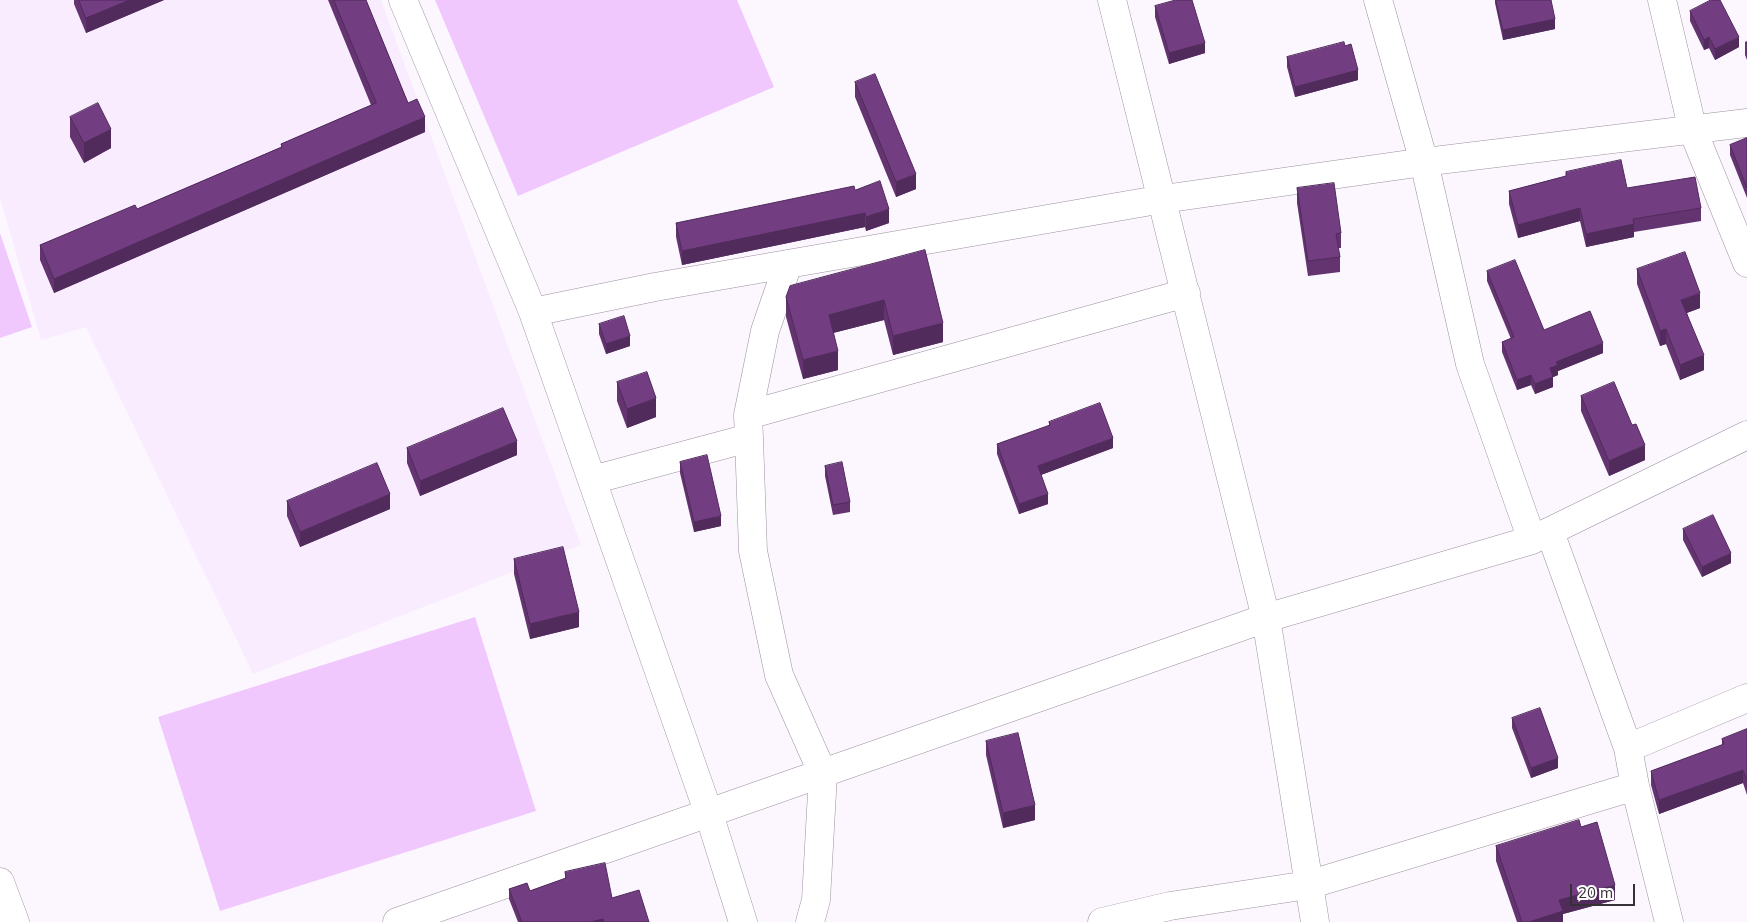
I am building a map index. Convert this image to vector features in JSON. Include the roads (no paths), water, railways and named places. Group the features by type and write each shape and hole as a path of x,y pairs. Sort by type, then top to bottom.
{"street":[{"path":"403,0 533,312 709,814 743,922"},
{"path":"1112,0 1266,618 1314,922"},
{"path":"1378,0 1424,162 1470,364 1628,748 1635,786 1669,922"},
{"path":"1662,0 1693,131 1747,263"},
{"path":"533,312 655,287 1162,199 1424,162 1747,123"},
{"path":"788,264 764,331 748,427 754,551 779,675 823,774 816,900 810,922"},
{"path":"592,480 748,427 1186,293"},
{"path":"397,922 1266,618 1541,536 1747,435"},
{"path":"1628,748 1747,698"},
{"path":"1102,922 1170,906 1308,885 1635,786"},
{"path":"0,882 15,922"}]}
